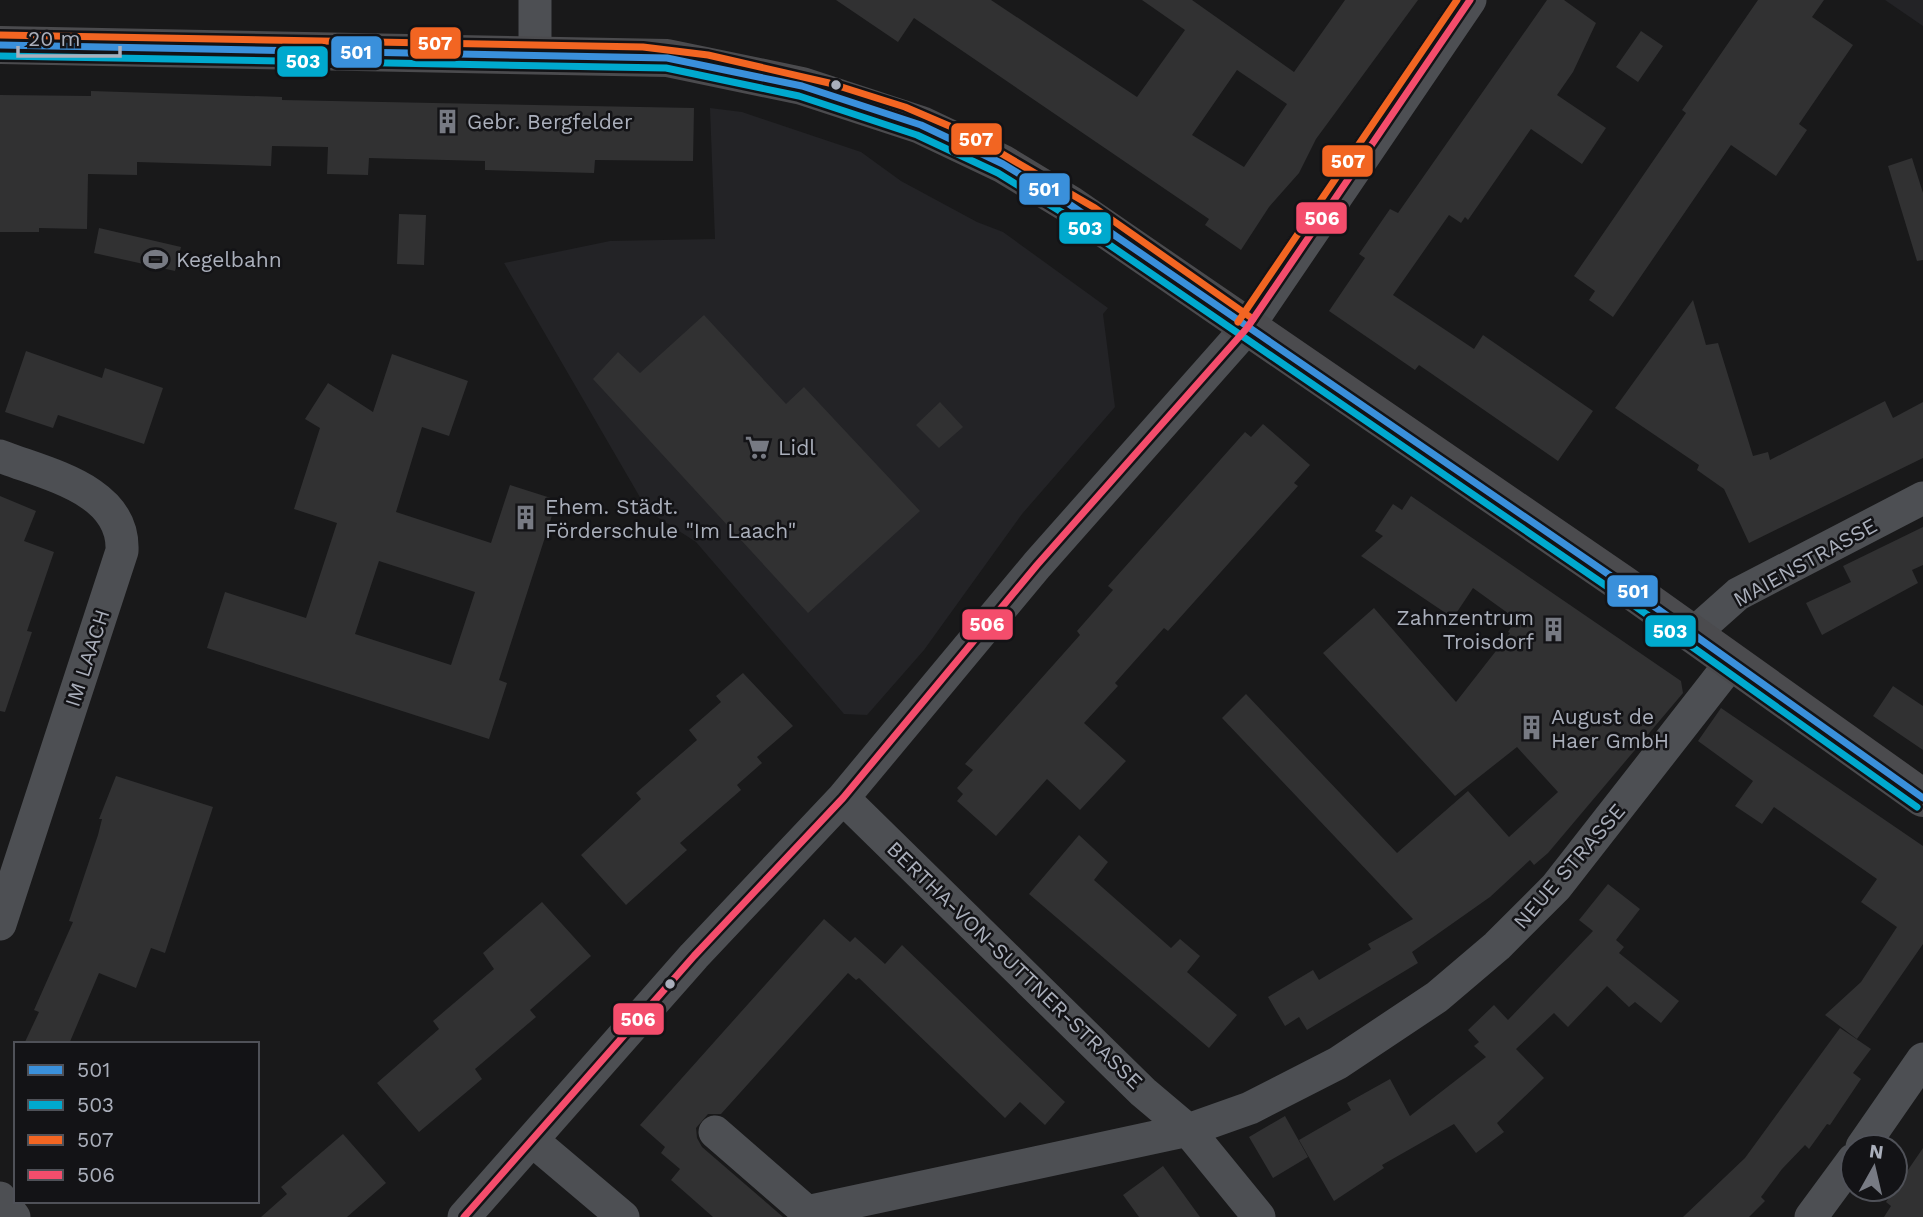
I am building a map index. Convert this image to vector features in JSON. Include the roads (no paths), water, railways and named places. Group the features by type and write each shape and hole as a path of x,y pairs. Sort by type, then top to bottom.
{"main road":[{"path":"0,45 667,58 806,88 921,125 1003,164 1048,191 1693,634 1923,798"}],"street":[{"path":"535,0 535,55"},
{"path":"464,1217 695,956 843,798 1037,565 1247,328 1470,0"},
{"name":"IM LAACH","path":"0,456 88,491 116,517 123,539 122,551 0,924"},
{"name":"MAIENSTRASSE","path":"1693,634 1738,594 1923,498"},
{"name":"NEUE STRASSE","path":"1188,1130 1250,1108 1338,1063 1437,997 1497,946 1556,887 1731,663"},
{"name":"BERTHA-VON-SUTTNER-STRASSE","path":"843,798 1143,1092 1188,1130 1258,1217"},
{"path":"1872,1133 1923,1059"},
{"path":"715,1132 807,1212 1188,1130"},
{"path":"533,1141 623,1217"},
{"path":"1811,1217 1839,1179"},
{"path":"0,1198 14,1217"}],"place":[{"name":"Gebr. Bergfelder","path":"447,121"},
{"name":"Kegelbahn","path":"156,259"},
{"name":"Lidl","path":"758,447"},
{"name":"Ehem. Städt. Förderschule \"Im Laach\"","path":"525,518"},
{"name":"Zahnzentrum Troisdorf","path":"1554,629"},
{"name":"August de Haer GmbH","path":"1531,728"}]}
